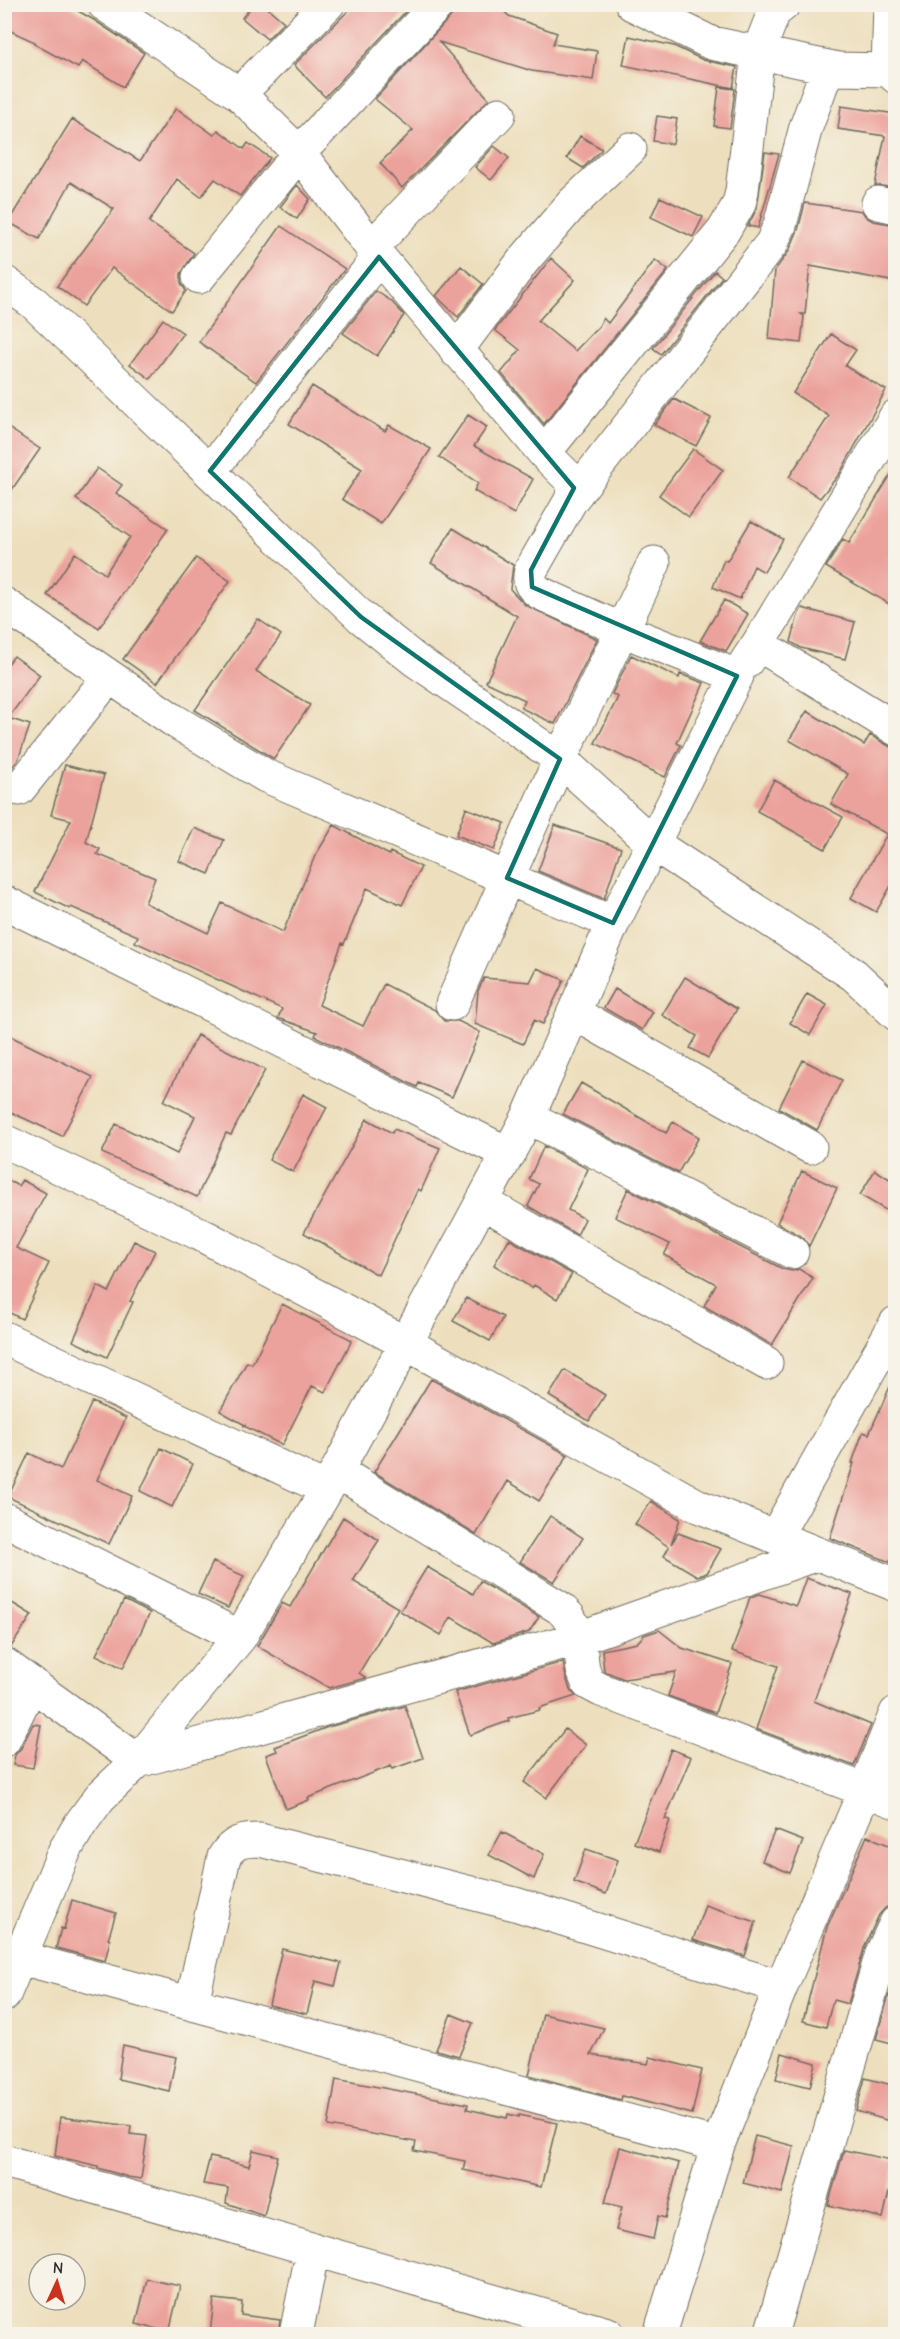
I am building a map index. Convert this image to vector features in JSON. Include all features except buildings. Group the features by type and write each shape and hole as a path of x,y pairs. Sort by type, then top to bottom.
{"street":[{"path":"104,4 238,94 299,153 375,253 456,351 544,453 569,478 574,488 572,500"},
{"path":"238,94 328,4"},
{"path":"199,278 299,153 438,4"},
{"path":"632,4 711,43 828,67 892,74 890,4"},
{"path":"544,453 724,230 739,204 758,53 774,12 784,4"},
{"path":"737,676 622,630 540,593 532,587 528,579 572,500 772,243 780,225 806,127 828,67"},
{"path":"210,471 375,253 499,114"},
{"path":"456,351 523,261 572,204 630,149"},
{"path":"4,282 34,303 361,617 415,660 560,759 652,843 854,975 896,1014"},
{"path":"4,1995 65,1850 81,1823 100,1797 138,1761 240,1637 332,1480 528,1117 613,923 737,676 896,416"},
{"path":"452,1004 560,759 654,563"},
{"path":"4,603 173,720 266,776 613,923"},
{"path":"758,644 896,729"},
{"path":"19,789 109,677"},
{"path":"4,902 509,1154"},
{"path":"574,1013 810,1147"},
{"path":"528,1117 792,1252"},
{"path":"4,1141 200,1234 407,1344 698,1506 896,1586"},
{"path":"482,1202 766,1363"},
{"path":"775,1537 896,1323"},
{"path":"4,1338 332,1480 549,1600 569,1617 579,1638 583,1670 588,1683 601,1690 896,1802"},
{"path":"4,1519 240,1637"},
{"path":"138,1761 579,1638 817,1554"},
{"path":"4,1664 138,1761"},
{"path":"4,1740 32,1685"},
{"path":"660,2334 718,2145 781,1987 866,1790 896,1713"},
{"path":"192,2003 224,1857 231,1846 243,1840 260,1840 515,1904 781,1987"},
{"path":"771,2334 882,1953 896,1923"},
{"path":"21,1958 718,2145"},
{"path":"4,2161 608,2334"},
{"path":"296,2334 313,2249"}],"highlighted area":[{"path":"379,257 574,488 531,570 532,587 737,676 613,923 507,878 560,759 361,617 210,471"}]}
